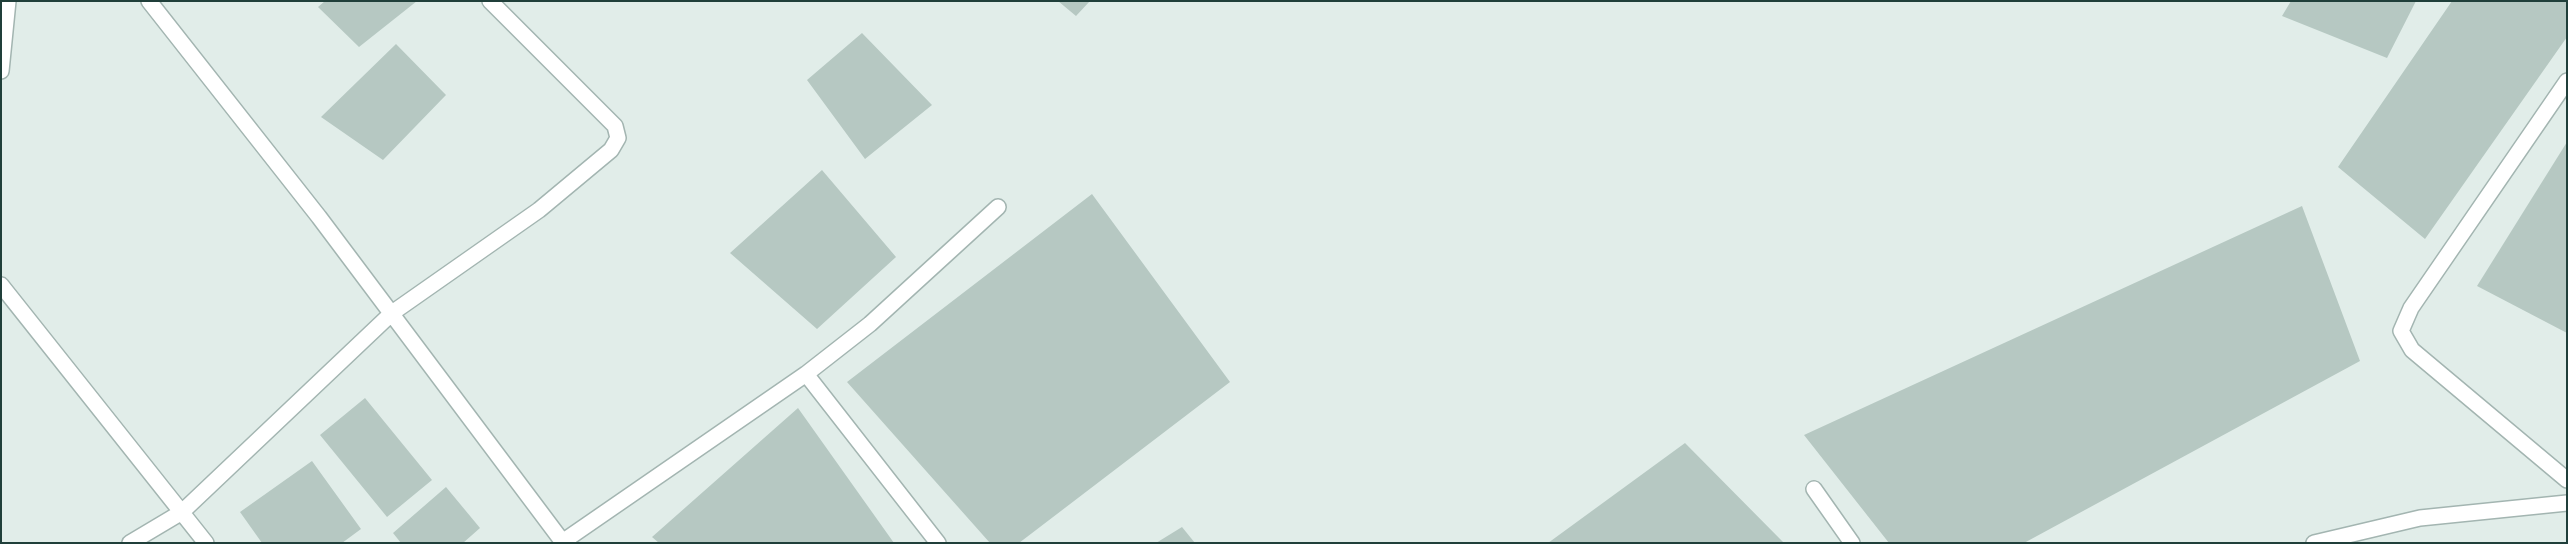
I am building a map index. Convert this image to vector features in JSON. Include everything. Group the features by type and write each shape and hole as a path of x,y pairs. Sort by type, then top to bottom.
{"street":[{"path":"1,70 8,1"},
{"path":"149,1 392,313 562,542 806,374 870,324 998,207"},
{"path":"130,543 182,512 392,313 539,210 611,150 618,138 615,126 490,1"},
{"path":"2567,81 2411,308 2401,331 2412,350 2567,480"},
{"path":"1,285 206,543"},
{"path":"806,374 938,543"},
{"path":"1814,490 1852,543"},
{"path":"2314,543 2420,518 2567,503"}],"building":[{"path":"325,1 417,1 359,47 318,7"},
{"path":"1058,1 1090,1 1076,16"},
{"path":"2291,1 2416,1 2387,58 2282,16"},
{"path":"2452,1 2567,1 2567,37 2425,239 2338,167"},
{"path":"862,33 932,105 865,159 807,80"},
{"path":"396,44 446,95 383,160 321,117"},
{"path":"2567,142 2567,333 2477,286"},
{"path":"822,170 896,257 817,329 730,253"},
{"path":"1092,194 1230,382 1019,543 990,543 847,382"},
{"path":"2302,206 2360,361 2024,543 1889,543 1804,435"},
{"path":"365,398 432,480 387,517 320,435"},
{"path":"798,408 894,543 659,543 652,537"},
{"path":"1685,443 1784,543 1548,543"},
{"path":"312,461 361,529 342,543 262,543 240,512"},
{"path":"446,487 480,528 463,543 401,543 393,533"},
{"path":"1182,527 1195,543 1156,543"}]}
